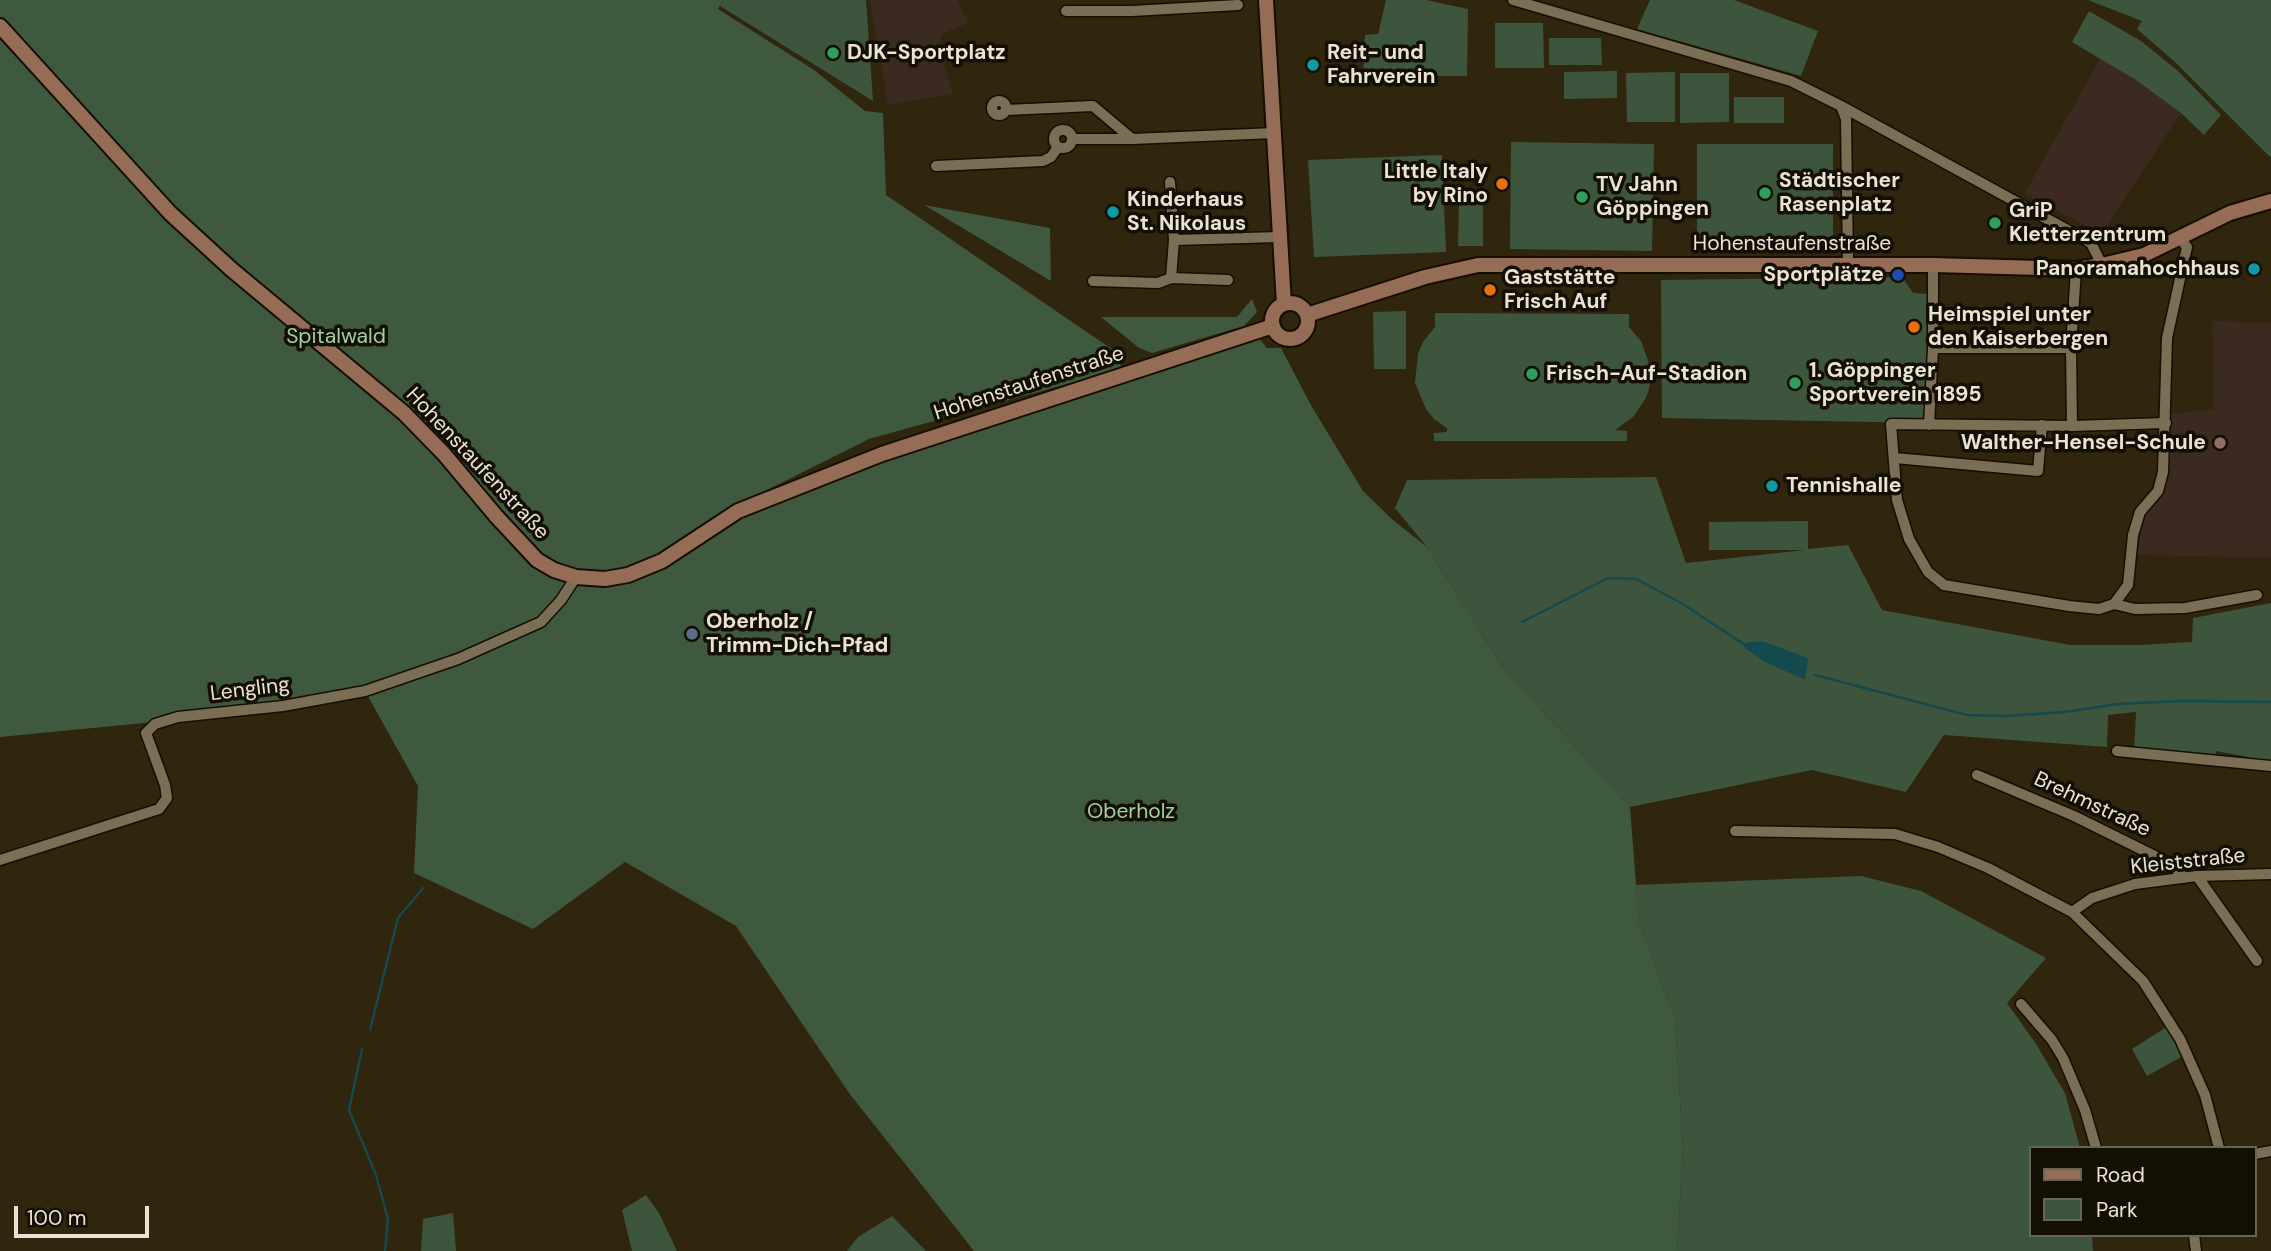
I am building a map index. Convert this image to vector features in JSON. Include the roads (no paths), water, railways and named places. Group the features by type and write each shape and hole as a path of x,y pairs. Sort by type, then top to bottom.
{"main road":[{"path":"1266,0 1284,304"},
{"name":"Hohenstaufenstraße","path":"0,26 170,213 231,269 404,414 444,454 537,560 554,570 576,577 605,579 628,575 662,561 738,511 882,454 1273,326"},
{"name":"Hohenstaufenstraße","path":"1307,315 1425,277 1478,265 1933,265 2076,269 2144,255 2230,213 2271,201"},
{"path":"1284,304 1298,305 1307,315 1306,329 1296,338 1280,336 1273,326 1273,315 1284,304"}],"street":[{"path":"1105,0 1105,11"},
{"path":"1513,0 1791,81 2091,243 2102,265"},
{"path":"1066,11 1238,5"},
{"path":"1006,110 1093,106 1132,139"},
{"path":"1841,106 1846,119 1847,265"},
{"path":"1058,147 1053,139 1058,131 1067,131 1072,139"},
{"path":"1072,139 1275,132"},
{"path":"1058,147 1066,148 1072,139"},
{"path":"936,166 1043,161 1051,157 1058,147"},
{"path":"1170,182 1174,240 1171,278"},
{"path":"1174,240 1279,237"},
{"path":"2114,604 2128,585 2133,535 2140,512 2158,491 2163,471 2167,338 2187,247 2180,238"},
{"path":"1929,425 1933,265"},
{"path":"2072,426 2071,348 2076,269"},
{"path":"1093,281 1158,283 1171,278 1228,280"},
{"path":"1933,348 2071,348"},
{"path":"2166,423 2072,426 1891,424 1897,500 1909,540 1928,572 1944,586 2099,609 2114,604 2135,609 2185,608 2257,595"},
{"path":"1895,458 2038,471 2042,425"},
{"name":"Lengling","path":"0,860 159,809 167,798 165,785 146,733 155,724 178,717 297,704 365,691 458,659 541,622 561,600 576,577"},
{"path":"2117,751 2271,766"},
{"name":"Brehmstraße","path":"1977,775 2074,816 2174,865 2184,878"},
{"path":"1735,831 1895,834 1938,847 1988,867 2072,912 2143,981 2180,1039 2205,1096 2218,1146"},
{"name":"Kleiststraße","path":"2072,912 2092,898 2135,884 2197,876 2271,874"},
{"path":"2197,876 2257,961"},
{"path":"2021,1004 2052,1040 2063,1058 2085,1110 2095,1146"}],"water":[{"path":"1762,641 1808,658 1805,680 1763,661 1745,648 1745,643"}],"waterway":[{"path":"1522,622 1608,578 1636,579 1683,604 1745,645"},
{"path":"1815,675 1967,715 2007,716 2064,712 2118,704 2181,701 2271,702"},
{"path":"370,1030 398,918 423,888"},
{"path":"362,1049 349,1110 376,1175 388,1219 385,1251"}],"place":[{"name":"DJK-Sportplatz","path":"833,53"},
{"name":"Reit- und Fahrverein","path":"1313,65"},
{"name":"Little Italy by Rino","path":"1502,184"},
{"name":"Städtischer Rasenplatz","path":"1765,193"},
{"name":"TV Jahn Göppingen","path":"1582,197"},
{"name":"Kinderhaus St. Nikolaus","path":"1113,212"},
{"name":"GriP Kletterzentrum","path":"1995,223"},
{"name":"Panoramahochhaus","path":"2254,269"},
{"name":"Sportplätze","path":"1898,275"},
{"name":"Gaststätte Frisch Auf","path":"1490,290"},
{"name":"Heimspiel unter den Kaiserbergen","path":"1914,327"},
{"name":"Frisch-Auf-Stadion","path":"1532,374"},
{"name":"1. Göppinger Sportverein 1895","path":"1795,383"},
{"name":"Walther-Hensel-Schule","path":"2220,443"},
{"name":"Tennishalle","path":"1772,486"},
{"name":"Oberholz / Trimm-Dich-Pfad","path":"692,634"}],"park label":[{"name":"Spitalwald","path":"336,337"},
{"name":"Oberholz","path":"1131,812"}]}
